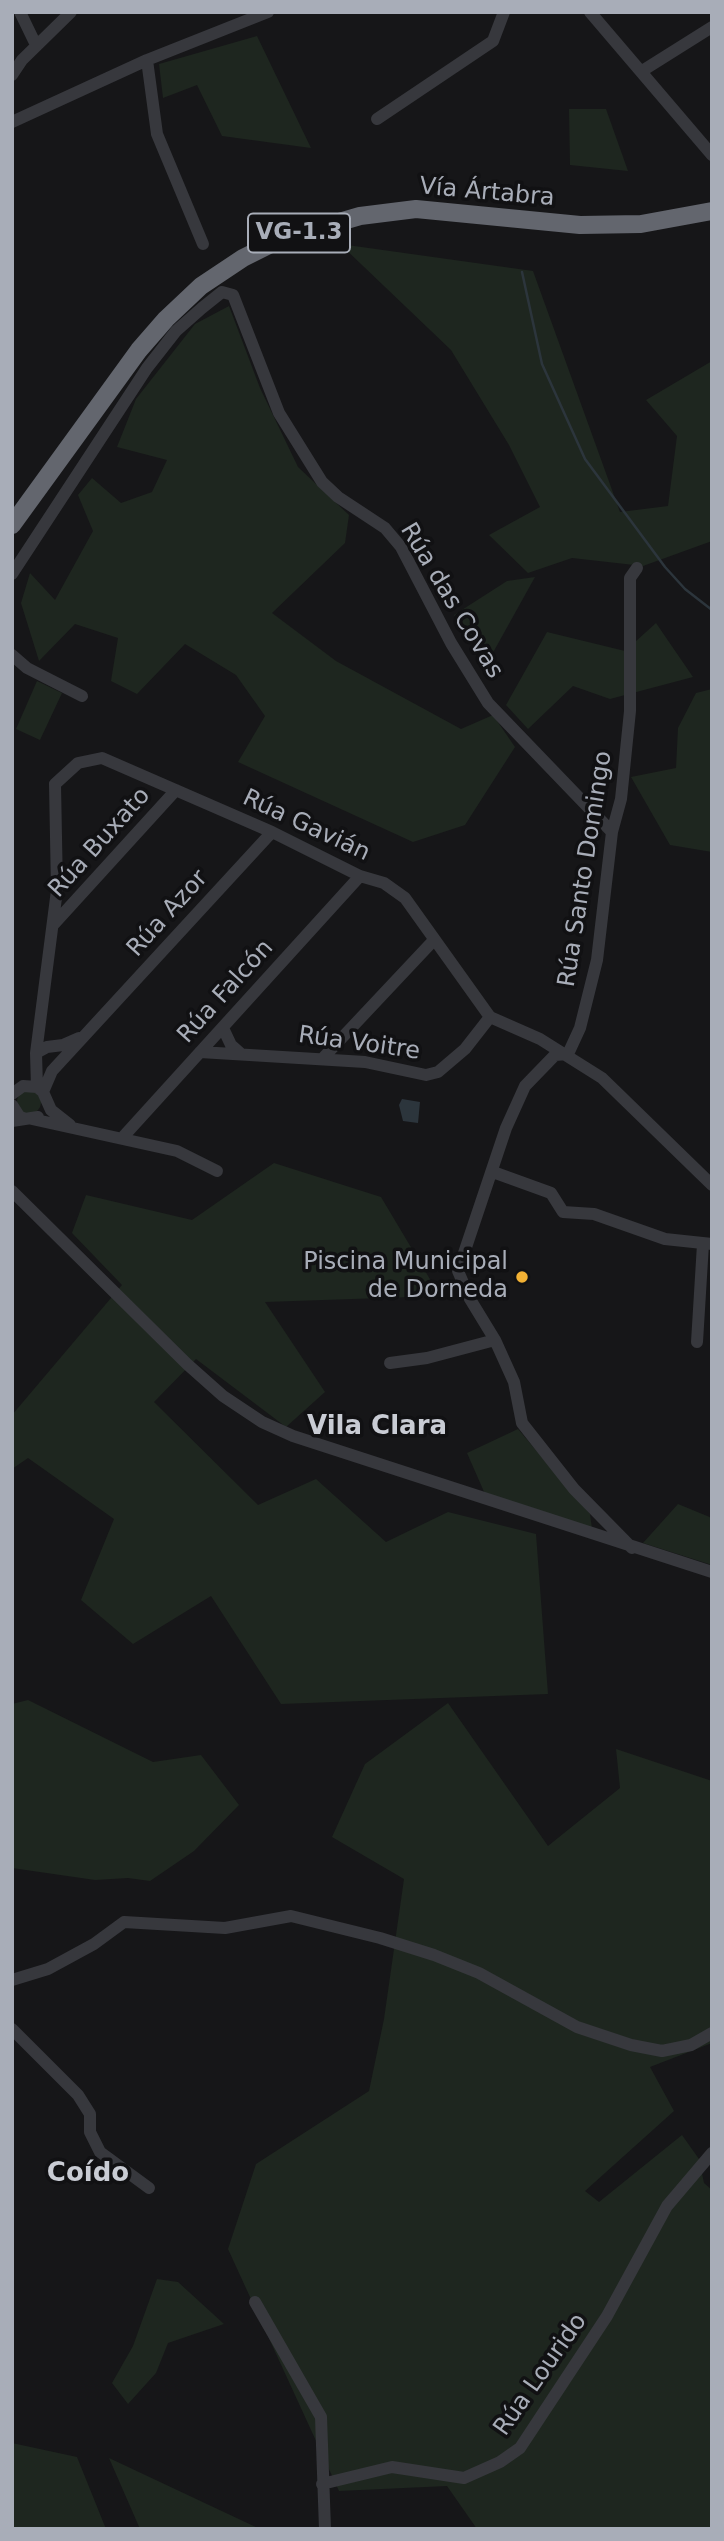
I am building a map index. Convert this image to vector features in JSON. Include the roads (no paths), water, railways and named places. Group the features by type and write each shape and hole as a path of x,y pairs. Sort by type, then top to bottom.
{"highway":[{"name":"Vía Ártabra","path":"12,524 139,350 166,319 201,286 243,258 281,239 360,216 416,209 580,225 641,224 712,211"}],"street":[{"path":"20,12 36,45"},
{"path":"12,75 36,45 71,12"},
{"path":"12,122 147,60 268,12"},
{"path":"377,119 493,41 504,12"},
{"path":"590,12 712,155"},
{"path":"642,71 712,27"},
{"path":"147,60 157,134 203,244"},
{"name":"Rúa das Covas","path":"12,574 106,434 124,400 176,331 222,292 233,295 279,414 322,482 338,497 386,528 401,547 451,643 488,703 612,832"},
{"name":"Rúa Santo Domingo","path":"568,1054 580,1028 597,960 612,832 621,799 630,711 629,578 637,568"},
{"path":"12,655 27,668 82,696"},
{"name":"Rúa Gavián","path":"15,1095 35,1057 42,1018 57,890 55,784 78,763 102,758 272,832 360,876 384,883 405,898 433,942 491,1017 568,1054 602,1078 712,1185"},
{"name":"Rúa Buxato","path":"54,924 176,790"},
{"name":"Rúa Azor","path":"23,1120 44,1110 42,1092 52,1070 272,832"},
{"name":"Rúa Falcón","path":"123,1137 360,876"},
{"path":"323,1058 433,942"},
{"name":"Rúa Voitre","path":"200,1052 365,1062 426,1075 438,1072 465,1049 491,1017"},
{"path":"42,1018 47,1033 63,1045"},
{"name":"Rúa Azor","path":"35,1057 47,1046 75,1041 96,1025"},
{"path":"223,1027 231,1045 240,1053"},
{"path":"568,1054 555,1055 526,1086 506,1128 458,1271 470,1300 495,1340 514,1382 522,1423 575,1489 632,1548"},
{"name":"Rúa Gavián","path":"35,1057 42,1092"},
{"path":"76,1128 61,1120 51,1110 42,1092 15,1095 19,1116 23,1120 123,1137 177,1150 217,1171"},
{"path":"493,1172 551,1193 563,1212 594,1214 665,1239 708,1244 697,1342"},
{"path":"12,1191 187,1364 223,1396 262,1422 293,1436 712,1572"},
{"path":"390,1363 427,1358 495,1340"},
{"path":"12,1980 48,1969 124,1922 225,1928 292,1916 434,1955 479,1973 577,2027 631,2045 662,2051 691,2045 712,2033"},
{"path":"12,2029 78,2095 90,2114 90,2132 100,2152 149,2188"},
{"name":"Rúa Lourido","path":"322,2484 391,2467 464,2478 500,2462 520,2448 607,2316 667,2206 712,2153"},
{"path":"255,2302 321,2417 326,2529"}],"waterway":[{"path":"522,272 542,364 585,459 665,567 685,589 712,610"}],"place":[{"name":"Piscina Municipal de Dorneda","path":"522,1277"}],"district":[{"name":"Vila Clara","path":"377,1427"},
{"name":"Coído","path":"88,2174"}]}
